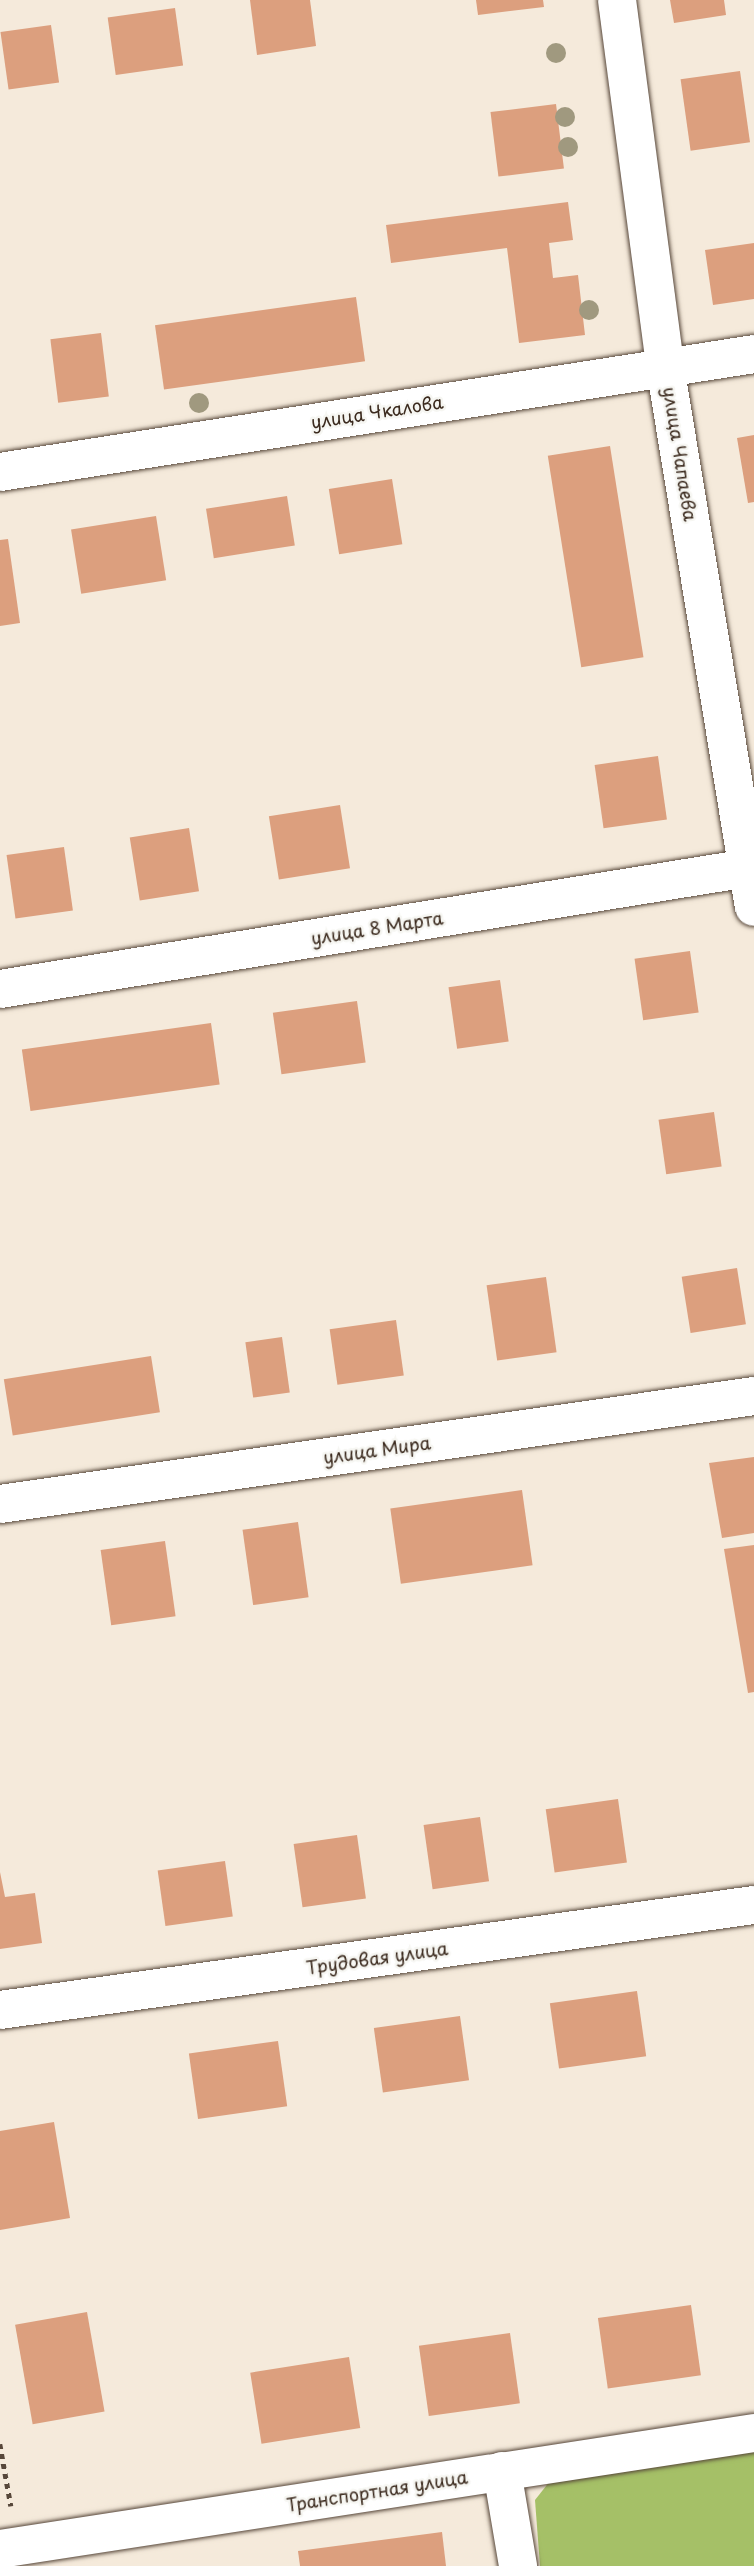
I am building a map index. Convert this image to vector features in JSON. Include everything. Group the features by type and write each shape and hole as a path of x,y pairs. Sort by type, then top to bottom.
{"street":[{"name":"улица Чапаева","path":"617,0 665,366 751,868 754,906"},
{"name":"улица Чкалова","path":"0,472 754,354"},
{"name":"улица 8 Марта","path":"0,989 751,868"},
{"name":"улица Мира","path":"0,1504 754,1396"},
{"name":"Трудовая улица","path":"0,2010 754,1905"},
{"name":"Транспортная улица","path":"0,2549 754,2433"},
{"path":"502,2471 518,2566"}],"green space":[{"path":"754,2451 754,2566 540,2566 535,2500 550,2481"}],"building":[{"path":"250,0 310,0 316,46 257,55"},
{"path":"476,0 543,0 544,7 478,15"},
{"path":"670,0 724,0 726,15 674,23"},
{"path":"175,8 183,65 116,75 108,17"},
{"path":"51,25 59,82 9,90 0,32"},
{"path":"740,71 750,142 691,151 681,79"},
{"path":"556,104 564,169 498,177 490,112"},
{"path":"568,202 573,240 549,243 553,278 578,275 585,335 519,343 507,248 391,263 386,225"},
{"path":"754,243 754,299 713,305 705,250"},
{"path":"356,297 365,361 164,390 155,325"},
{"path":"101,333 109,397 58,403 50,339"},
{"path":"754,435 754,502 748,503 737,438"},
{"path":"610,446 643,657 581,667 548,456"},
{"path":"392,479 402,544 339,554 329,489"},
{"path":"287,496 295,545 214,558 206,509"},
{"path":"156,516 166,580 81,594 71,529"},
{"path":"8,539 20,623 0,626 0,540"},
{"path":"658,756 667,819 604,828 595,765"},
{"path":"340,805 350,868 279,879 269,816"},
{"path":"189,828 199,891 140,901 130,837"},
{"path":"64,847 73,910 15,918 7,855"},
{"path":"690,951 699,1012 643,1020 635,959"},
{"path":"500,980 509,1041 457,1049 449,987"},
{"path":"357,1001 366,1062 281,1074 273,1013"},
{"path":"211,1023 220,1084 30,1111 22,1050"},
{"path":"714,1112 722,1166 666,1174 659,1120"},
{"path":"737,1268 746,1324 691,1333 682,1277"},
{"path":"546,1277 557,1352 497,1361 487,1285"},
{"path":"396,1320 404,1375 337,1385 330,1329"},
{"path":"282,1337 290,1392 253,1398 245,1342"},
{"path":"151,1356 160,1412 13,1436 4,1379"},
{"path":"754,1457 754,1533 722,1538 709,1463"},
{"path":"522,1490 533,1565 401,1584 390,1509"},
{"path":"298,1522 309,1597 253,1605 243,1530"},
{"path":"165,1541 176,1616 111,1625 101,1550"},
{"path":"754,1545 754,1692 748,1693 724,1549"},
{"path":"618,1799 627,1862 555,1873 546,1809"},
{"path":"480,1817 489,1881 433,1889 424,1825"},
{"path":"357,1835 366,1898 303,1907 294,1844"},
{"path":"225,1861 233,1916 165,1926 158,1870"},
{"path":"0,1872 5,1897 35,1893 42,1943 0,1949"},
{"path":"637,1991 646,2056 559,2069 550,2003"},
{"path":"460,2016 469,2080 383,2092 374,2028"},
{"path":"278,2041 287,2106 198,2119 189,2054"},
{"path":"54,2122 70,2218 0,2230 0,2131"},
{"path":"691,2305 701,2375 608,2388 598,2318"},
{"path":"87,2312 105,2411 33,2424 15,2325"},
{"path":"510,2333 520,2403 429,2416 419,2346"},
{"path":"349,2357 360,2428 261,2444 250,2373"},
{"path":"442,2532 446,2566 300,2566 298,2551"}]}
